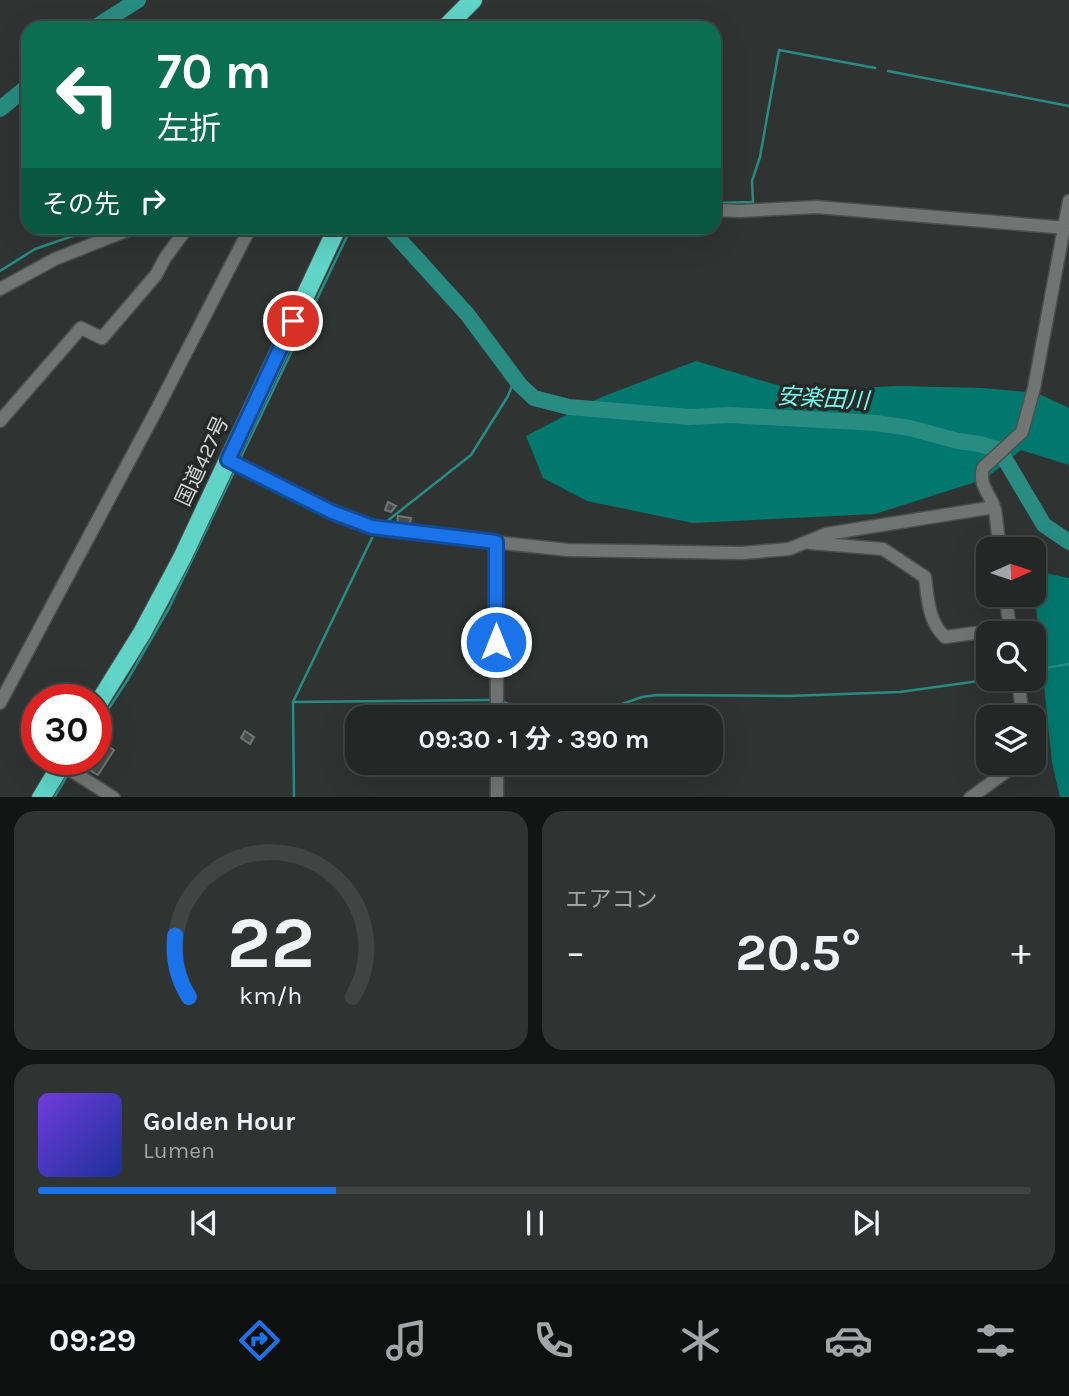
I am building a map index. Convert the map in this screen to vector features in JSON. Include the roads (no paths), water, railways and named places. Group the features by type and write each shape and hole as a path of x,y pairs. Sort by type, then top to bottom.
{"highway":[{"path":"452,21 473,0"},
{"name":"国道427号","path":"110,684 142,633 181,558 334,235"},
{"path":"41,797 54,775"}],"street":[{"path":"998,537 994,507 983,487 981,476 983,468 1022,432 1034,388 1067,226 1069,201"},
{"path":"721,210 817,207 1067,226"},
{"path":"0,289 55,259 116,235"},
{"path":"0,421 81,328 102,338 156,275 182,235"},
{"path":"0,703 158,409 246,235"},
{"path":"228,460 332,512 372,527 568,550 742,553 789,549 826,534 994,507"},
{"path":"496,542 497,705"},
{"path":"807,542 883,549 925,577 930,614 937,629 945,637 976,633"},
{"path":"81,775 114,797"},
{"path":"497,775 497,797"},
{"path":"970,797 1001,775"}],"waterway":[{"path":"105,21 138,0"},
{"path":"721,203 753,202 752,181 760,157 779,50 875,68"},
{"path":"888,71 1069,106"},
{"path":"0,109 21,92"},
{"path":"0,271 35,249 76,235"},
{"path":"241,457 348,235"},
{"name":"安楽田川","path":"395,235 467,314 520,385 534,398 569,407 690,417 730,415 876,423 980,444 996,449 1003,456 1044,525 1069,542"},
{"path":"386,522 471,455 508,396 515,378"},
{"path":"112,704 169,608 233,474"},
{"path":"294,797 293,702 372,538"},
{"path":"1046,668 1069,664"},
{"path":"619,705 657,695 788,696 900,692 976,681"},
{"path":"293,702 491,700"},
{"path":"502,701 510,705"},
{"path":"55,797 67,775"}]}
